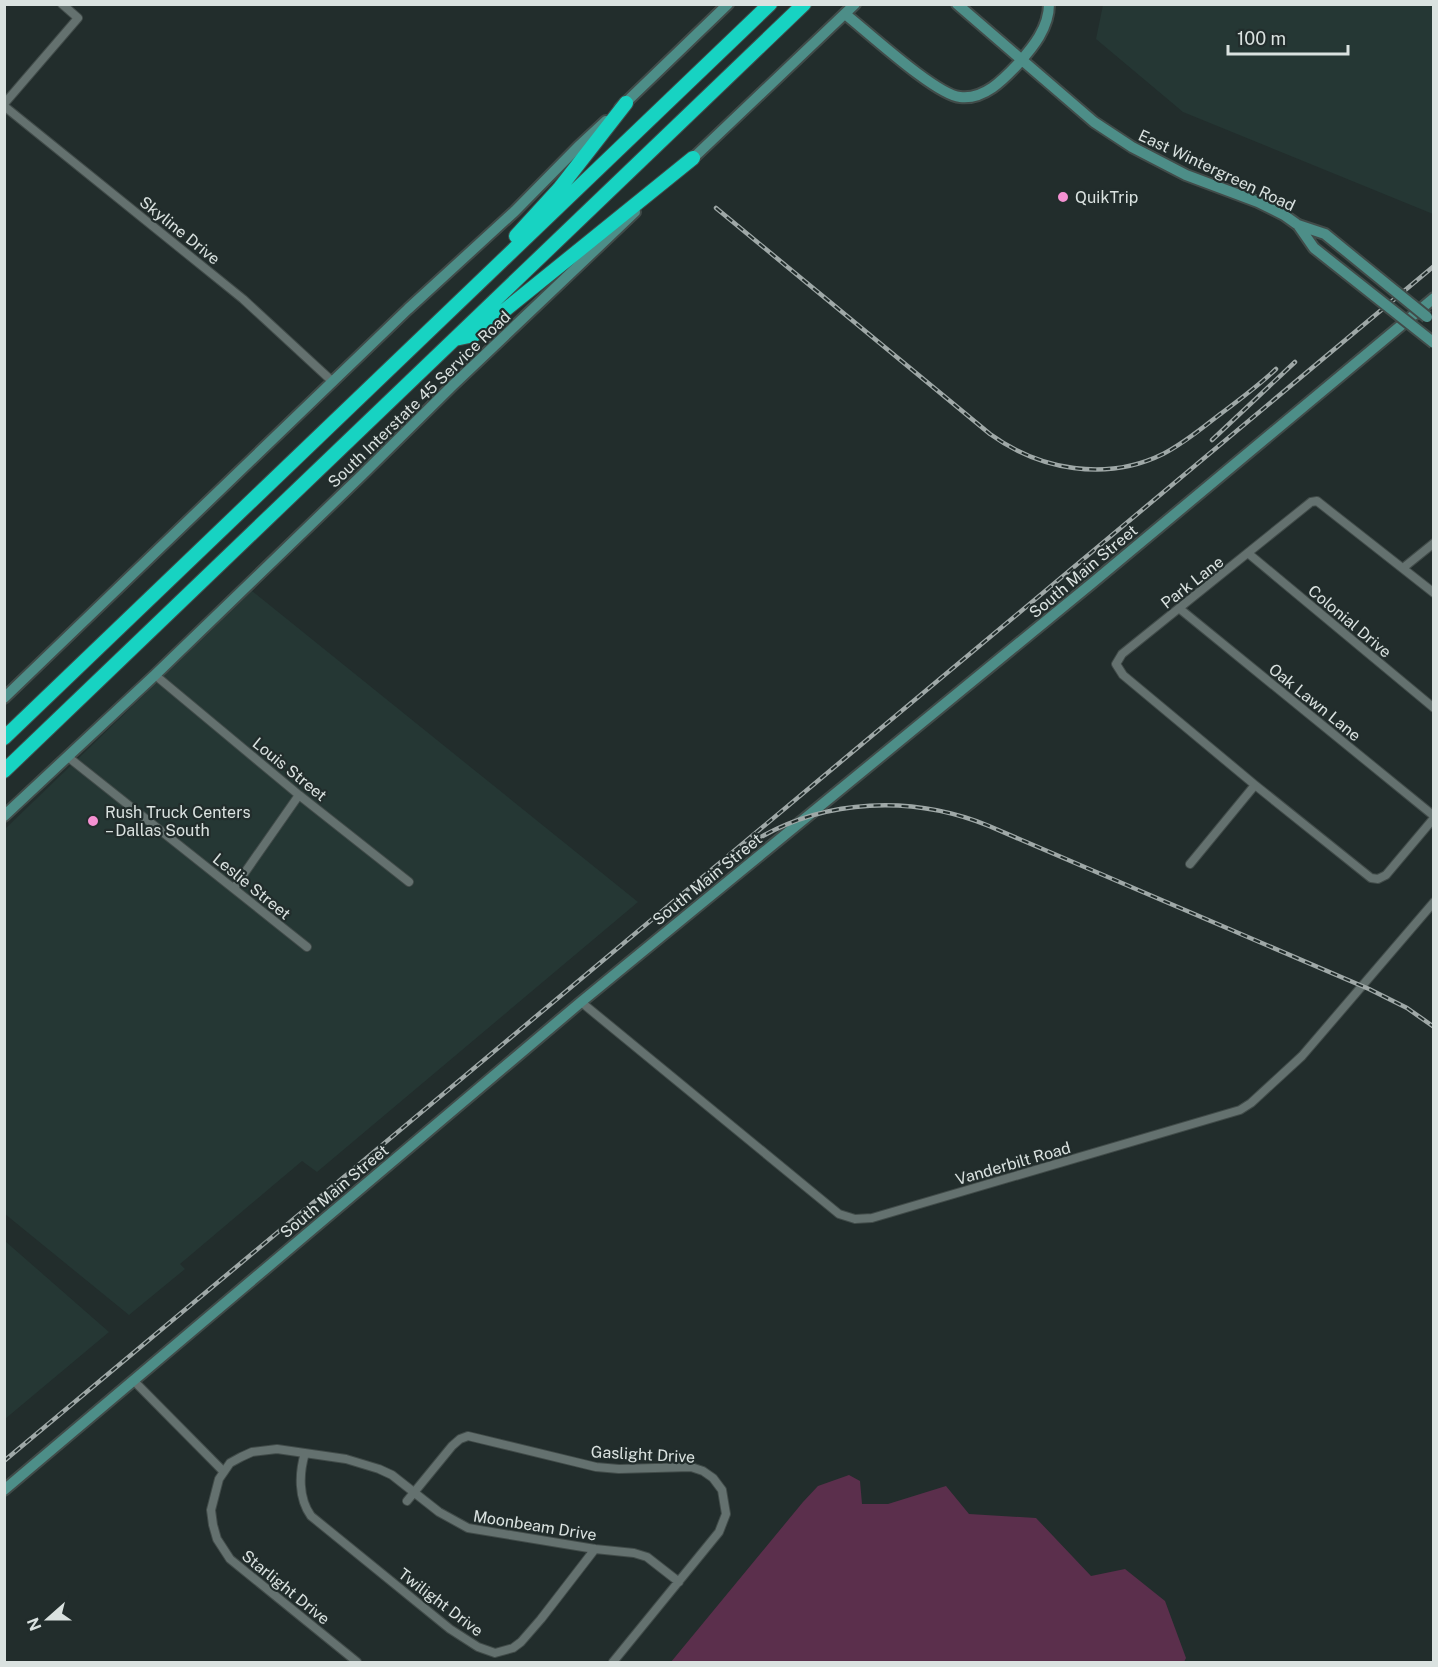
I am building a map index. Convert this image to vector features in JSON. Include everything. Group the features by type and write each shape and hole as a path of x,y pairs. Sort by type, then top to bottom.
{"highway":[{"path":"4,738 770,4"},
{"path":"4,771 804,4"},
{"path":"478,284 498,256 566,181 626,103"},
{"path":"455,339 474,335 693,158"}],"main road":[{"path":"4,698 728,4"},
{"name":"South Interstate 45 Service Road","path":"4,816 155,675 533,308 855,4"},
{"name":"East Wintergreen Road","path":"957,4 1094,122 1132,147 1186,175 1257,202 1284,215 1298,225"},
{"path":"845,14 939,90 953,96 971,96 991,89 1021,60 1044,29 1049,4"},
{"path":"1298,225 1325,234 1434,322"},
{"path":"1298,225 1314,248 1434,343"},
{"name":"South Main Street","path":"4,1490 581,1002 1091,584 1434,298"}],"street":[{"path":"4,105 78,18 62,4"},
{"name":"Skyline Drive","path":"4,105 234,291 333,382"},
{"name":"Park Lane","path":"1434,592 1317,501 1311,502 1122,654 1116,664 1118,669 1255,785 1371,878 1378,879 1386,875 1434,817"},
{"path":"1403,568 1434,543"},
{"name":"Colonial Drive","path":"1249,554 1434,708"},
{"name":"Oak Lawn Lane","path":"1180,609 1434,817"},
{"name":"Louis Street","path":"155,675 408,882"},
{"name":"Leslie Street","path":"68,757 307,947"},
{"path":"1190,864 1255,785"},
{"path":"234,888 299,795"},
{"name":"Vanderbilt Road","path":"581,1002 839,1214 855,1219 872,1218 1240,1110 1251,1103 1302,1056 1434,902"},
{"path":"134,1381 223,1470"},
{"name":"Gaslight Drive","path":"406,1501 452,1446 460,1438 468,1436 596,1467 619,1469 679,1466 703,1471 713,1478 722,1490 725,1503 724,1524 679,1582"},
{"name":"Moonbeam Drive","path":"223,1470 241,1457 264,1450 277,1449 346,1459 379,1468 392,1475 458,1524 468,1528 634,1553 647,1557 679,1582"},
{"name":"Twilight Drive","path":"305,1453 302,1465 302,1497 310,1516 450,1629 495,1653 521,1642 596,1549"},
{"name":"Starlight Drive","path":"223,1470 211,1510 213,1525 222,1549 230,1559 357,1662"},
{"path":"614,1662 679,1582"}],"shaded area":[{"path":"1103,5 1433,5 1433,214 1183,112 1096,39"},
{"path":"252,591 638,902 317,1172 302,1161 180,1264 185,1269 129,1315 5,1214 5,829"},
{"path":"5,1241 109,1332 5,1419"},
{"path":"849,1475 860,1481 862,1504 888,1504 946,1486 969,1514 1036,1518 1091,1576 1125,1569 1165,1601 1186,1658 1184,1662 671,1662 818,1486"}],"railway":[{"path":"716,208 990,434 1009,446 1052,464 1074,468 1119,468 1141,463 1163,454 1199,431 1276,369"},
{"path":"4,1461 1434,266"},
{"path":"1212,440 1295,362"},
{"path":"754,841 810,816 840,809 900,806 930,809 960,816 989,826 1369,989 1407,1008 1434,1027"}],"place":[{"name":"QuikTrip","path":"1063,197"},
{"name":"Rush Truck Centers – Dallas South","path":"93,821"}]}
